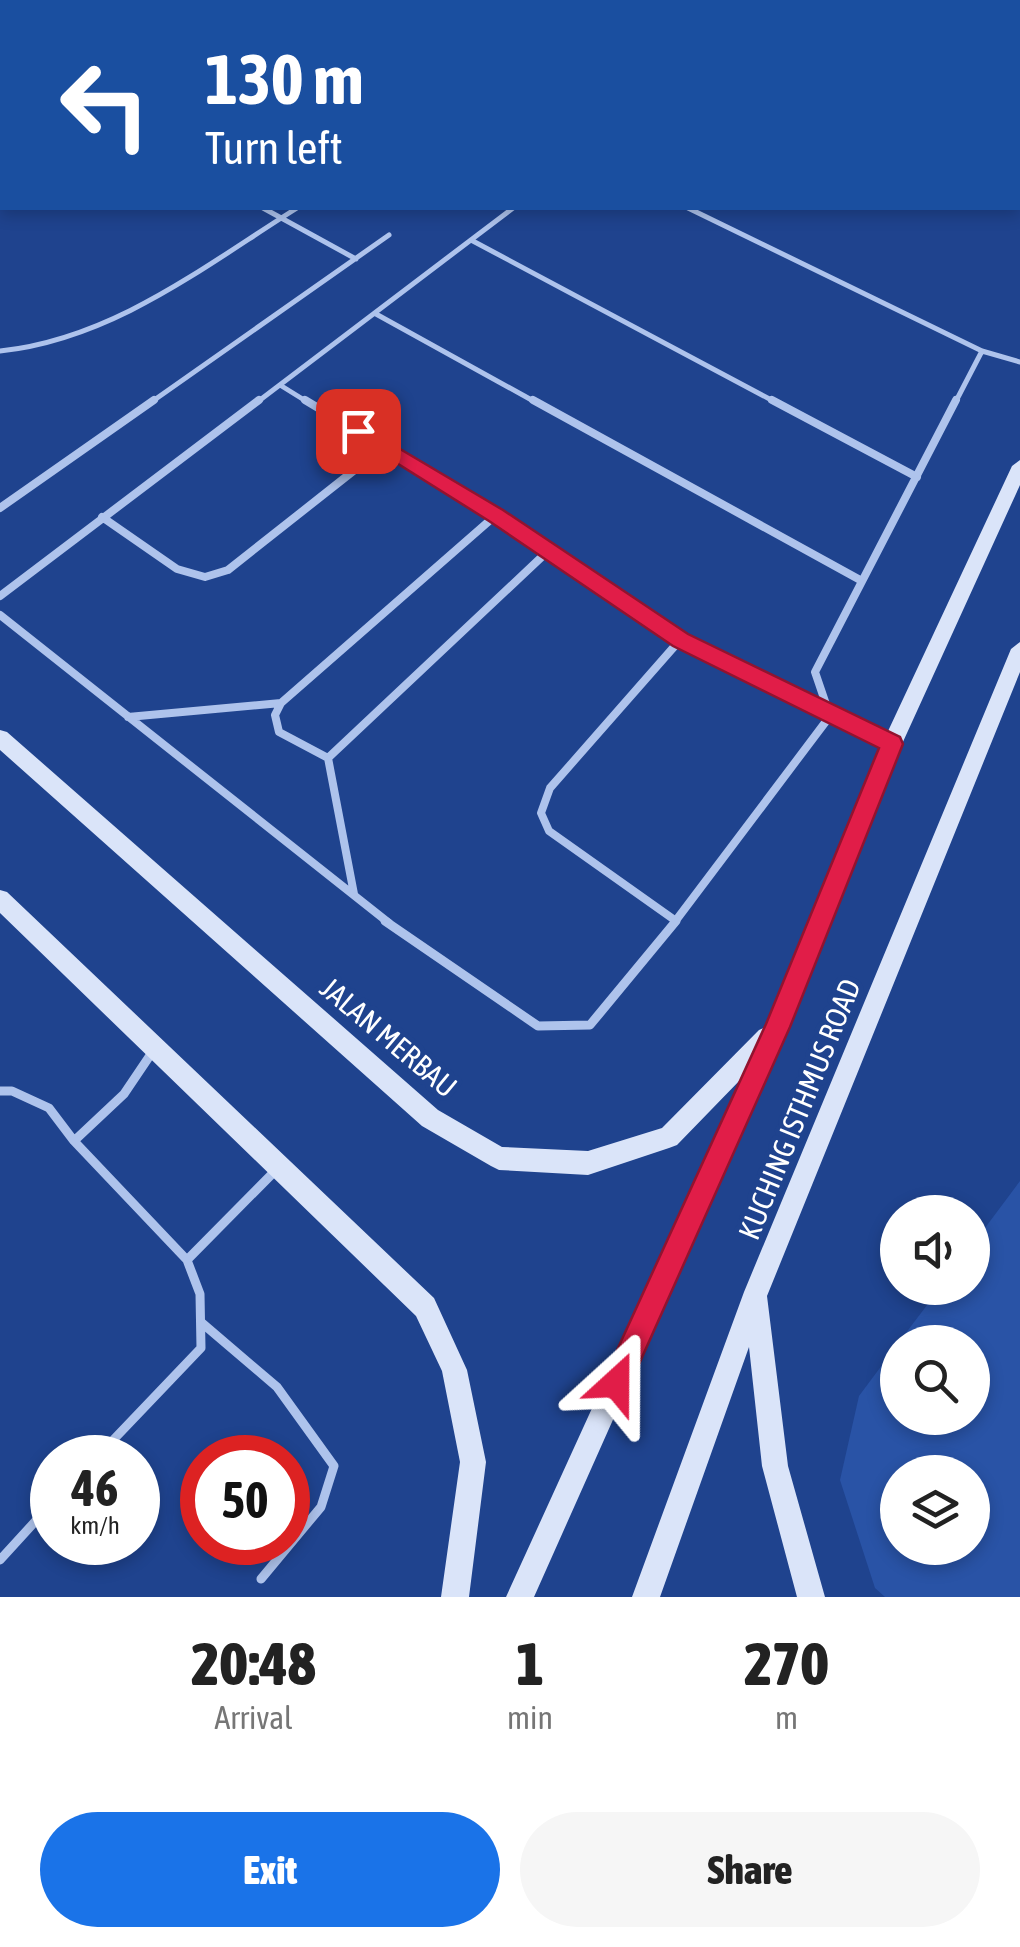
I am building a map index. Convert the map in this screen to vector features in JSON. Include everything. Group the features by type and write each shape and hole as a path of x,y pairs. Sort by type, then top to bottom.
{"main road":[{"name":"KUCHING ISTHMUS ROAD","path":"520,1597 777,1027 892,744 1020,466"},
{"name":"KUCHING ISTHMUS ROAD","path":"646,1597 756,1292 1020,650"},
{"name":"JALAN MERBAU","path":"0,738 430,1118 498,1158 588,1163 669,1137 777,1027"},
{"path":"0,899 425,1307 454,1370 473,1462 455,1597"},
{"path":"756,1292 775,1466 811,1597"}],"lane":[{"path":"267,210 356,259"},
{"path":"0,352 25,352 77,337 196,273 293,210"},
{"path":"0,596 510,210"},
{"path":"692,210 982,351 1020,362"},
{"path":"0,508 389,235"},
{"path":"470,240 916,477"},
{"path":"376,314 862,581"},
{"path":"830,716 815,672 982,351"},
{"path":"280,385 496,516 680,640 892,744"},
{"path":"102,517 177,568 206,577 228,570 384,446"},
{"path":"328,758 279,732 275,715 282,702 496,516"},
{"path":"328,758 548,551"},
{"path":"0,616 375,914 491,990 538,1026 590,1025 676,921 830,716"},
{"path":"676,921 548,831 541,813 550,788 680,640"},
{"path":"128,716 282,702"},
{"path":"328,758 354,894"},
{"path":"74,1141 124,1094 157,1046"},
{"path":"0,1092 12,1091 48,1108 74,1141 187,1260 200,1294 201,1348 118,1435"},
{"path":"187,1260 278,1168"},
{"path":"202,1323 277,1388 334,1466 321,1507 261,1579"},
{"path":"0,1560 30,1527"}],"shaded area":[{"path":"1020,1181 1020,1597 885,1597 875,1588 840,1480 859,1396 880,1368 880,1435 990,1435 990,1325 912,1325 927,1305 990,1305 990,1221"}],"route":[{"path":"358,431 496,516 680,640 892,744 777,1027 616,1383"}]}
